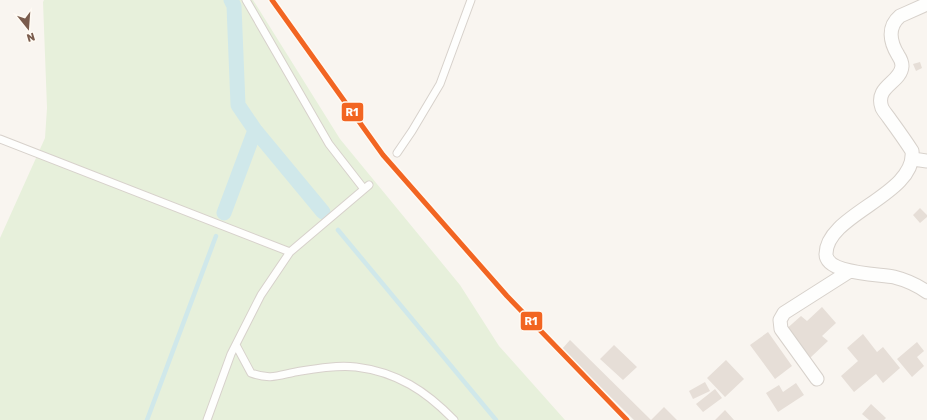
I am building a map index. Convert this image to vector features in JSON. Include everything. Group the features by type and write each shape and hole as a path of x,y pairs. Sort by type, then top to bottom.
{"street":[{"path":"927,4 900,16 895,22 890,35 902,66 898,76 883,90 881,99 882,108 912,151 913,159 905,175 887,192 839,228 831,236 826,252 826,258 830,264 838,268 908,281 927,292"},
{"path":"913,159 927,161"},
{"path":"817,379 782,329 780,320 784,313 850,271"}],"lane":[{"path":"206,420 231,354 261,295 290,252 366,187 329,144 246,0"},
{"path":"397,153 440,84 471,0"},
{"path":"0,139 290,252"},
{"path":"236,345 251,373 261,377 274,377 292,372 326,367 356,367 390,374 416,386 441,406 454,420"}],"green space":[{"path":"44,0 253,0 340,139 460,285 499,346 565,420 0,420 0,238 45,138 47,108"}],"building":[{"path":"920,62 922,68 916,71 913,64"},
{"path":"920,208 927,215 927,217 920,223 913,215"},
{"path":"822,307 836,323 822,336 828,341 810,358 784,331 801,316 807,321"},
{"path":"768,332 792,366 775,379 750,345"},
{"path":"863,334 877,352 883,347 900,368 883,383 876,374 854,392 841,376 858,361 847,348"},
{"path":"570,340 651,420 634,420 562,349"},
{"path":"917,342 924,351 917,357 924,366 912,377 897,359"},
{"path":"614,345 637,367 623,380 600,359"},
{"path":"726,360 744,379 725,397 707,378"},
{"path":"705,382 710,391 693,399 689,391"},
{"path":"796,383 804,395 778,412 766,393 779,385 783,392"},
{"path":"715,389 722,398 703,412 696,404"},
{"path":"871,404 886,418 884,420 869,420 862,414"},
{"path":"664,407 677,420 651,420"},
{"path":"725,410 734,420 715,420"}],"waterway":[{"path":"231,0 234,6 238,105 255,130 323,212"},
{"path":"224,213 255,130"},
{"path":"338,230 496,420"},
{"path":"147,420 216,236"}],"transit line":[{"name":"R1","path":"272,0 383,155 507,296 627,420"}]}
